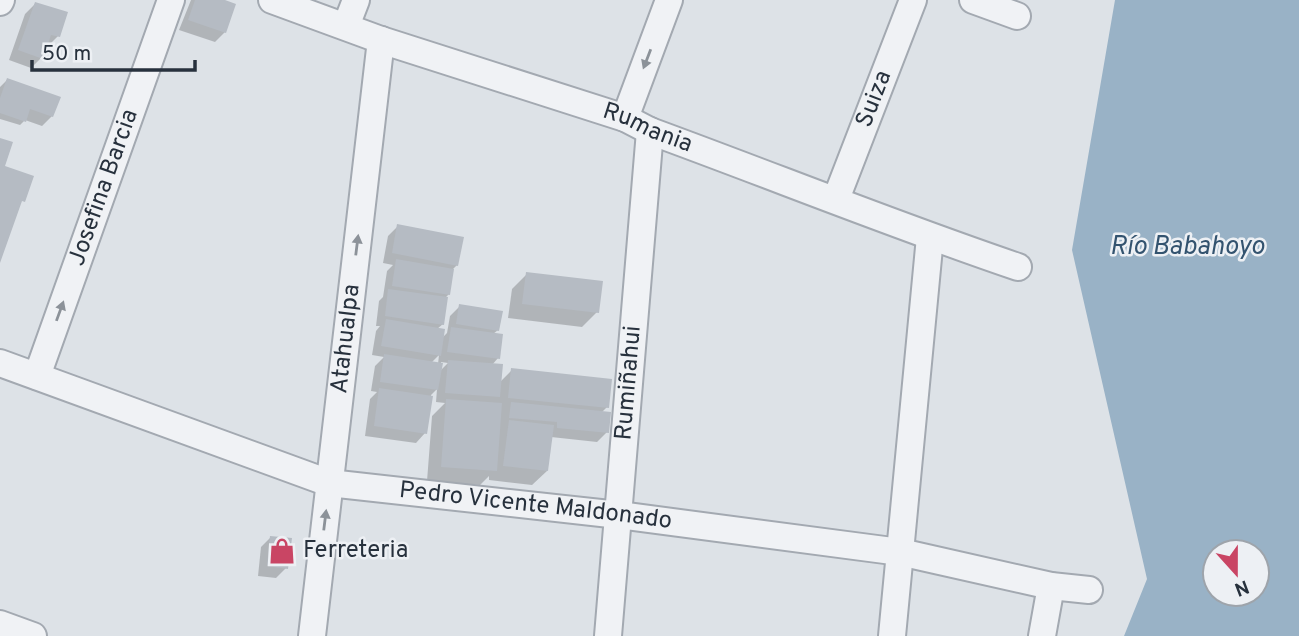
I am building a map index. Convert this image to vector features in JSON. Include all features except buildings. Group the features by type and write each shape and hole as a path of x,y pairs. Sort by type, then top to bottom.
{"street":[{"name":"Josefina Barcia","path":"37,376 171,0"},
{"name":"Rumania","path":"272,0 381,40 625,118 650,131 836,199 930,237 1018,267"},
{"path":"346,26 356,0"},
{"path":"625,118 669,0"},
{"name":"Suiza","path":"836,199 913,0"},
{"path":"973,0 1017,16"},
{"name":"Atahualpa","path":"312,636 381,40"},
{"name":"Rumiñahui","path":"608,636 650,131"},
{"path":"892,636 930,237"},
{"name":"Pedro Vicente Maldonado","path":"0,363 329,483 619,515 900,552 1051,586 1089,590"},
{"path":"1042,636 1051,586"},
{"path":"0,624 33,636"}],"water":[{"name":"Río Babahoyo","path":"1115,0 1299,0 1299,636 1124,636 1147,579 1072,250"}],"place":[{"name":"Ferreteria","path":"282,551"}]}
